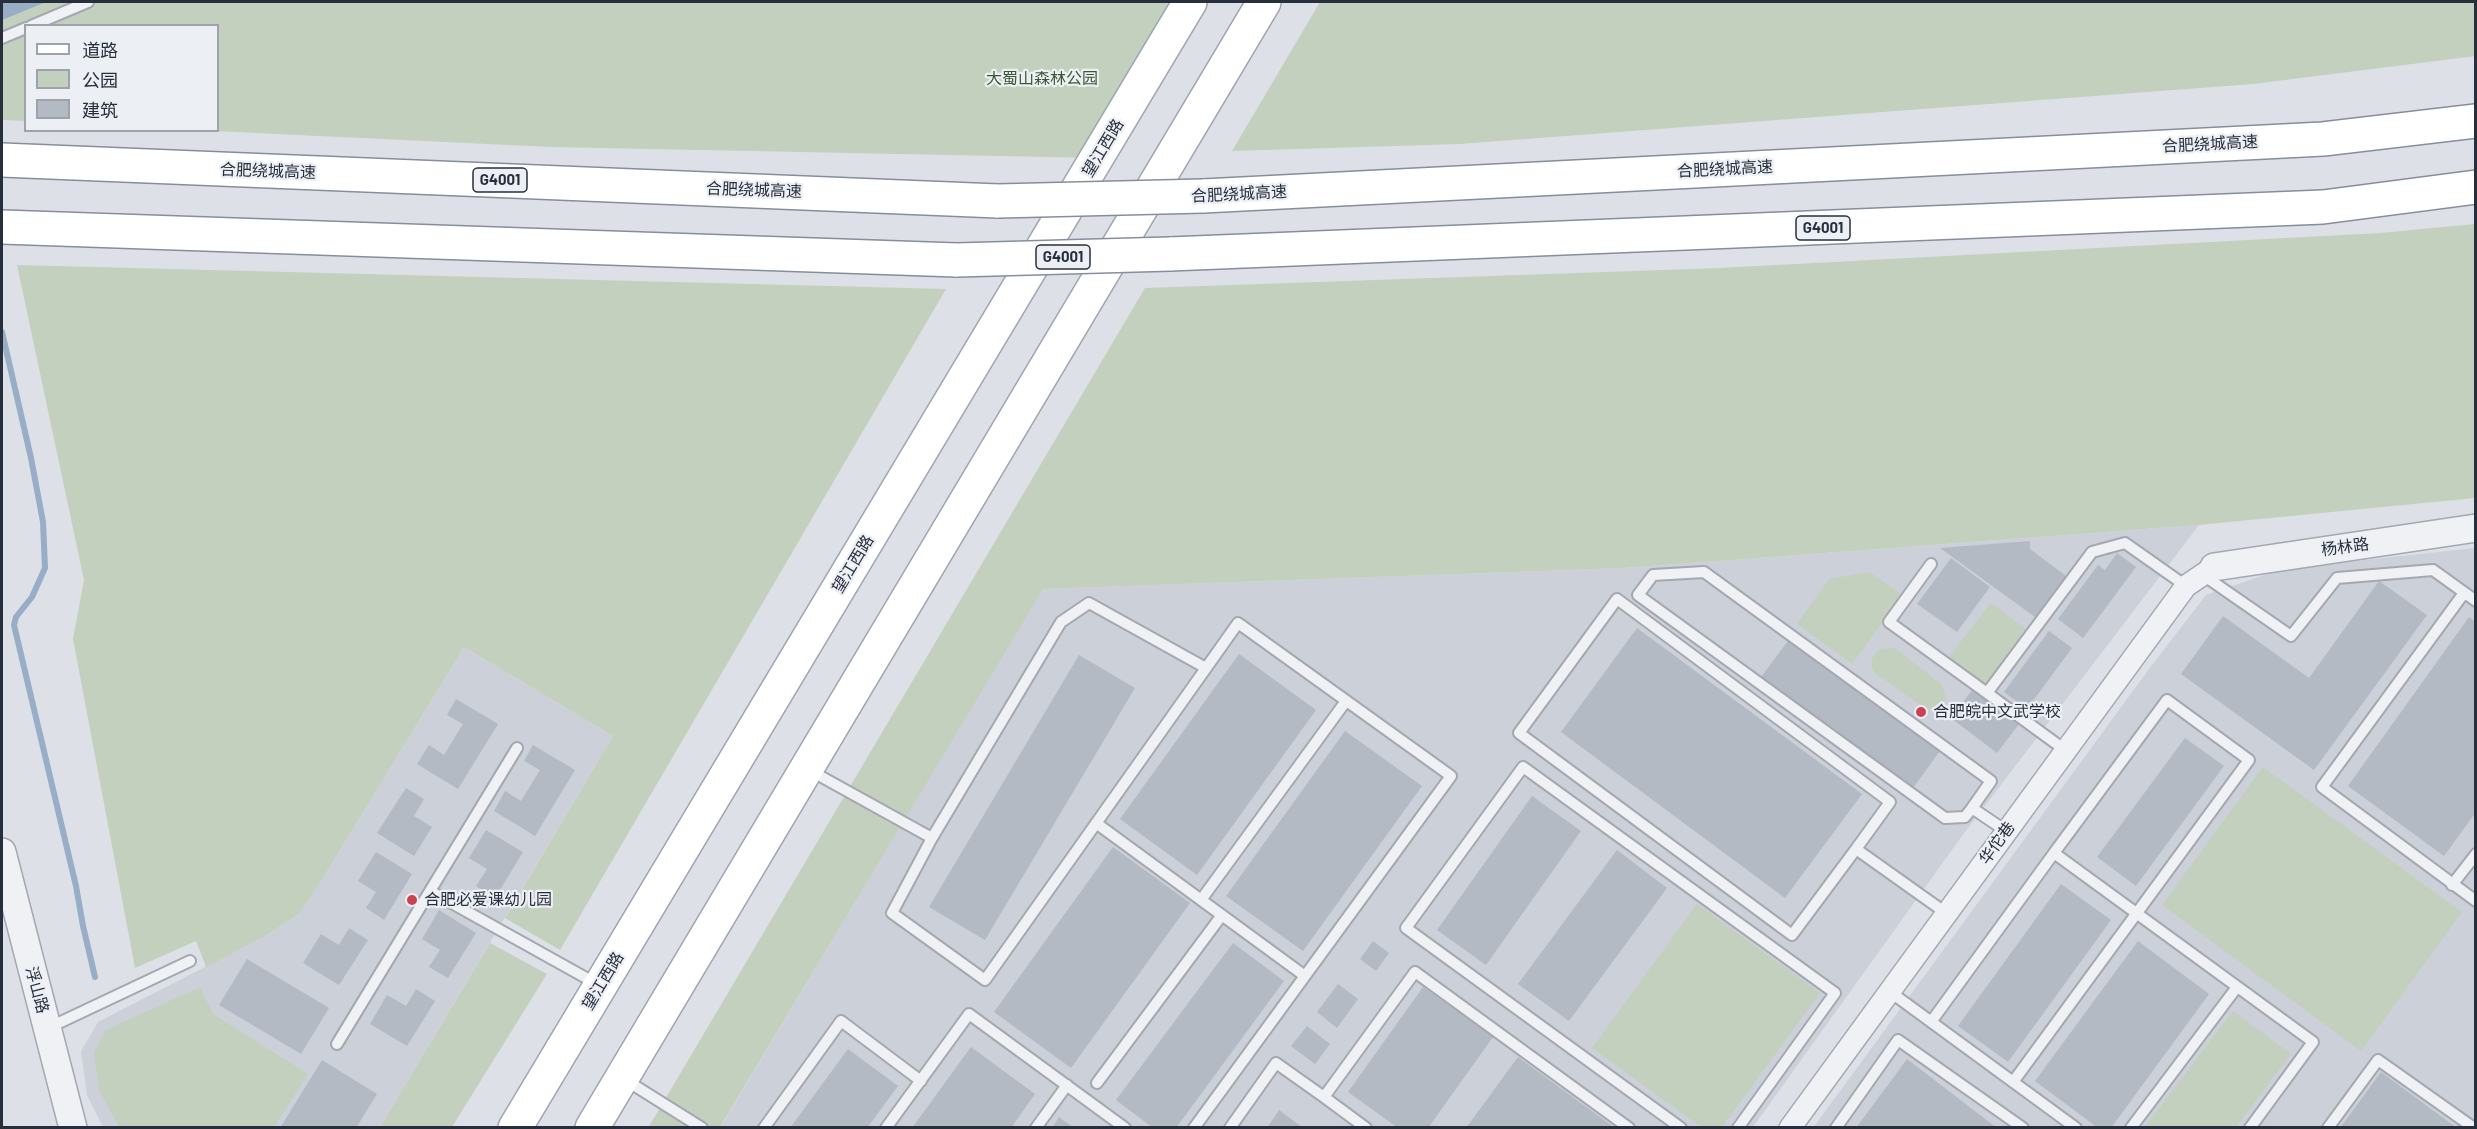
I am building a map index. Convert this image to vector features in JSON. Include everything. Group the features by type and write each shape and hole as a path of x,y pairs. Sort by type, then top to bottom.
{"main road":[{"name":"望江西路","path":"515,1128 1190,2"},
{"path":"592,1128 1264,2"},
{"name":"合肥绕城高速","path":"2,160 998,201 1203,196 2323,139 2475,121"},
{"name":"G4001","path":"2,227 957,260 1170,254 2323,207 2475,187"}],"street":[{"name":"杨林路","path":"2201,576 2475,528"},
{"name":"华佗巷","path":"1790,1128 2065,750 2201,576"},
{"name":"浮山路","path":"2,852 73,1128"}],"lane":[{"path":"36,24 88,2"},
{"path":"2,38 24,29"},
{"path":"1987,693 2092,552 2125,543 2201,576 2291,636 2337,578 2433,570 2475,601"},
{"path":"1931,564 1889,622 2065,750"},
{"path":"1704,572 1992,781 1972,808 1965,818 1945,818 1638,595 1653,575 1704,572"},
{"path":"2464,593 2322,787 2475,901"},
{"path":"1617,599 1890,802 1856,849 1792,935 1519,733 1617,599"},
{"path":"1194,1128 1451,776 1238,623 985,980 892,913 933,838 1060,622 1089,603 1206,668"},
{"path":"1931,1022 2167,700 2249,760 2013,1082"},
{"path":"1201,900 1346,701"},
{"path":"337,1044 517,748"},
{"path":"1681,1128 1406,928 1523,767 1835,993 1738,1128"},
{"path":"805,768 933,838"},
{"path":"1972,808 2006,831"},
{"path":"1096,823 1305,976"},
{"path":"1856,849 1946,913"},
{"path":"2055,853 2313,1042 2250,1128"},
{"path":"2452,885 2475,854"},
{"path":"430,891 600,986"},
{"path":"1098,1083 1222,915"},
{"path":"47,1028 190,961"},
{"path":"1324,1097 1415,972 1629,1128"},
{"path":"2131,1128 2237,987"},
{"path":"1889,991 2076,1128"},
{"path":"886,1128 969,1014 1125,1128"},
{"path":"764,1128 841,1021 921,1081"},
{"path":"1836,1128 1898,1040 2023,1128"},
{"path":"2328,1128 2378,1060 2474,1128"},
{"path":"1230,1128 1276,1063 1366,1128"},
{"path":"621,1078 702,1128"},
{"path":"1036,1128 1067,1085"}],"shaded area":[{"path":"2199,525 1962,836 1753,1127 720,1128 1042,589 1624,568"},
{"path":"2475,548 2475,1127 1813,1128 2149,669 2206,595 2282,569"},
{"name":"合肥必爱课幼儿园","path":"464,647 613,736 380,1127 103,1127 87,1095 81,1051 98,1022 267,935 299,914"}],"green space":[{"name":"大蜀山森林公园","path":"2,2 1190,2 1097,158 551,147 219,131 219,24 24,24 24,121 2,120"},
{"path":"1320,2 2475,2 2476,56 2253,84 1460,144 1232,151"},
{"path":"2475,224 2475,498 2199,525 1624,568 1043,589 720,1127 648,1128 1145,288 1720,268 2380,233"},
{"path":"17,265 946,289 560,950 505,918 613,736 464,647 299,914 267,935 206,967 196,941 135,968 73,639 84,580"},
{"path":"1870,572 1902,595 1852,664 1797,624 1829,579"},
{"path":"1991,603 2027,630 1985,685 1949,657"},
{"path":"1895,648 1942,685 1946,699 1940,707 1926,709 1876,674 1872,668 1872,659 1879,649"},
{"path":"2263,767 2462,912 2361,1051 2162,905"},
{"path":"1697,904 1820,993 1722,1127 1701,1127 1592,1048"},
{"path":"490,943 547,974 452,1127 380,1127"},
{"path":"200,987 213,1014 308,1074 274,1127 119,1127 99,1090 94,1052 106,1030"},
{"path":"2233,1011 2291,1054 2236,1127 2145,1127"}],"water":[{"path":"2,2 46,2 2,20"}],"building":[{"path":"2030,541 2030,549 2066,576 2035,617 1940,548"},
{"path":"2117,553 2136,567 2083,638 2058,619 2098,565 2105,570"},
{"path":"1951,558 1990,587 1957,632 1917,604"},
{"path":"2379,581 2427,615 2314,770 2181,674 2223,616 2309,678"},
{"path":"2469,617 2476,622 2476,812 2444,856 2348,786"},
{"path":"1637,628 1862,794 1785,898 1561,732"},
{"path":"2049,631 2072,648 2027,709 2004,692"},
{"path":"1788,641 1940,751 1913,788 1761,677"},
{"path":"1239,654 1316,710 1197,875 1120,819"},
{"path":"1079,655 1135,688 985,940 929,907"},
{"path":"1973,689 2019,724 1997,753 1951,718"},
{"path":"456,699 498,724 458,789 417,764 429,745 444,755 463,724 447,715"},
{"path":"1345,731 1422,786 1303,951 1226,896"},
{"path":"2185,738 2224,766 2136,886 2097,857"},
{"path":"533,745 575,770 535,836 494,811 505,791 521,801 540,770 524,761"},
{"path":"406,788 424,799 414,816 432,827 414,856 377,833"},
{"path":"1532,796 1581,831 1486,965 1437,930"},
{"path":"486,830 523,852 495,898 476,886 487,869 469,858"},
{"path":"1113,847 1190,903 1071,1068 994,1012"},
{"path":"1617,850 1667,888 1569,1021 1518,984"},
{"path":"376,852 412,874 384,920 366,908 376,892 358,881"},
{"path":"2061,884 2111,920 2008,1062 1958,1026"},
{"path":"439,910 476,933 448,978 429,967 440,950 422,939"},
{"path":"349,928 368,940 339,985 303,963 321,934 339,945"},
{"path":"1373,941 1389,953 1376,971 1360,959"},
{"path":"2138,941 2209,994 2111,1128 2098,1128 2035,1081"},
{"path":"1233,943 1284,981 1176,1128 1153,1128 1116,1100"},
{"path":"247,959 329,1008 301,1054 219,1005"},
{"path":"1338,984 1358,999 1337,1028 1317,1012"},
{"path":"1423,987 1493,1037 1428,1128 1398,1128 1348,1092"},
{"path":"416,989 435,1001 407,1046 370,1024 387,995 406,1006"},
{"path":"1307,1026 1330,1044 1315,1064 1291,1046"},
{"path":"971,1047 1035,1094 1011,1128 912,1128"},
{"path":"848,1049 898,1086 867,1128 790,1128"},
{"path":"1518,1057 1615,1128 1466,1128"},
{"path":"1907,1059 1997,1128 1856,1128"},
{"path":"322,1060 377,1094 356,1128 280,1128"},
{"path":"2381,1072 2457,1128 2340,1128"},
{"path":"1279,1110 1303,1128 1267,1128"},
{"path":"1059,1117 1074,1128 1052,1128"}],"waterway":[{"path":"2,332 43,522 45,568 32,597 16,617 14,625 76,886 95,977"}],"place":[{"name":"合肥皖中文武学校","path":"1921,712"},
{"name":"合肥必爱课幼儿园","path":"412,900"}]}
